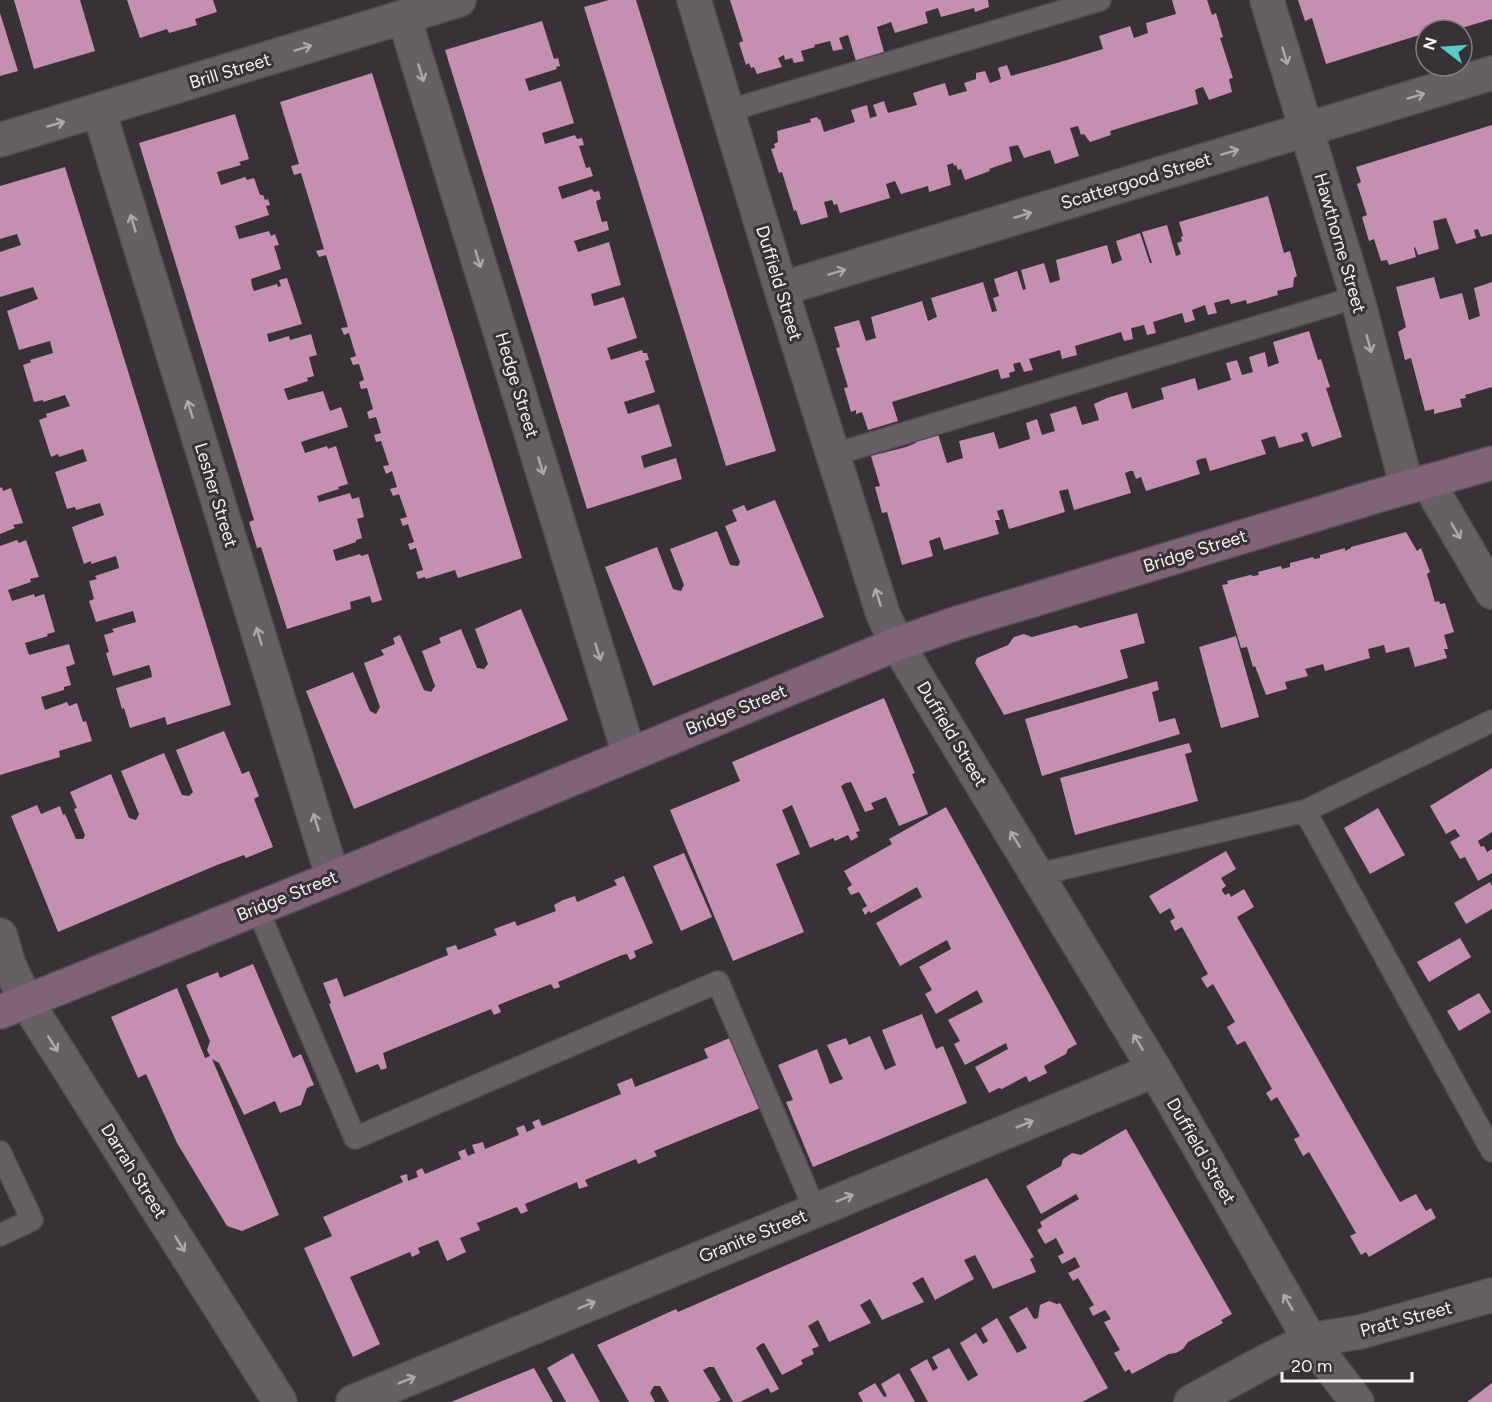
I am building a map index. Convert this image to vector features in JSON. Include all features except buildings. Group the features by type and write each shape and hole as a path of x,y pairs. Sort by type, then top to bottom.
{"main road":[{"name":"Bridge Street","path":"13,1007 333,878 897,644 957,623 1492,463"}],"street":[{"name":"Brill Street","path":"0,140 459,0"},
{"name":"Duffield Street","path":"694,0 832,455 883,614 897,644 1155,1070 1310,1340 1357,1402"},
{"name":"Hawthorne Street","path":"1267,0 1357,297 1417,484 1492,592"},
{"name":"Hedge Street","path":"404,17 629,754"},
{"name":"Scattergood Street","path":"781,289 1492,73"},
{"name":"Lesher Street","path":"99,111 333,878"},
{"name":"Darrah Street","path":"0,935 9,964 13,1007 280,1402"},
{"name":"Granite Street","path":"353,1402 1155,1070"},
{"name":"Pratt Street","path":"1191,1402 1310,1340 1360,1332 1492,1295"}],"lane":[{"path":"727,111 1100,0"},
{"path":"832,455 1357,297"},
{"path":"1036,875 1305,811 1492,722"},
{"path":"1305,811 1492,1151"},
{"path":"258,908 355,1138 718,982 815,1210"},
{"path":"0,1152 32,1220 0,1235"}]}
